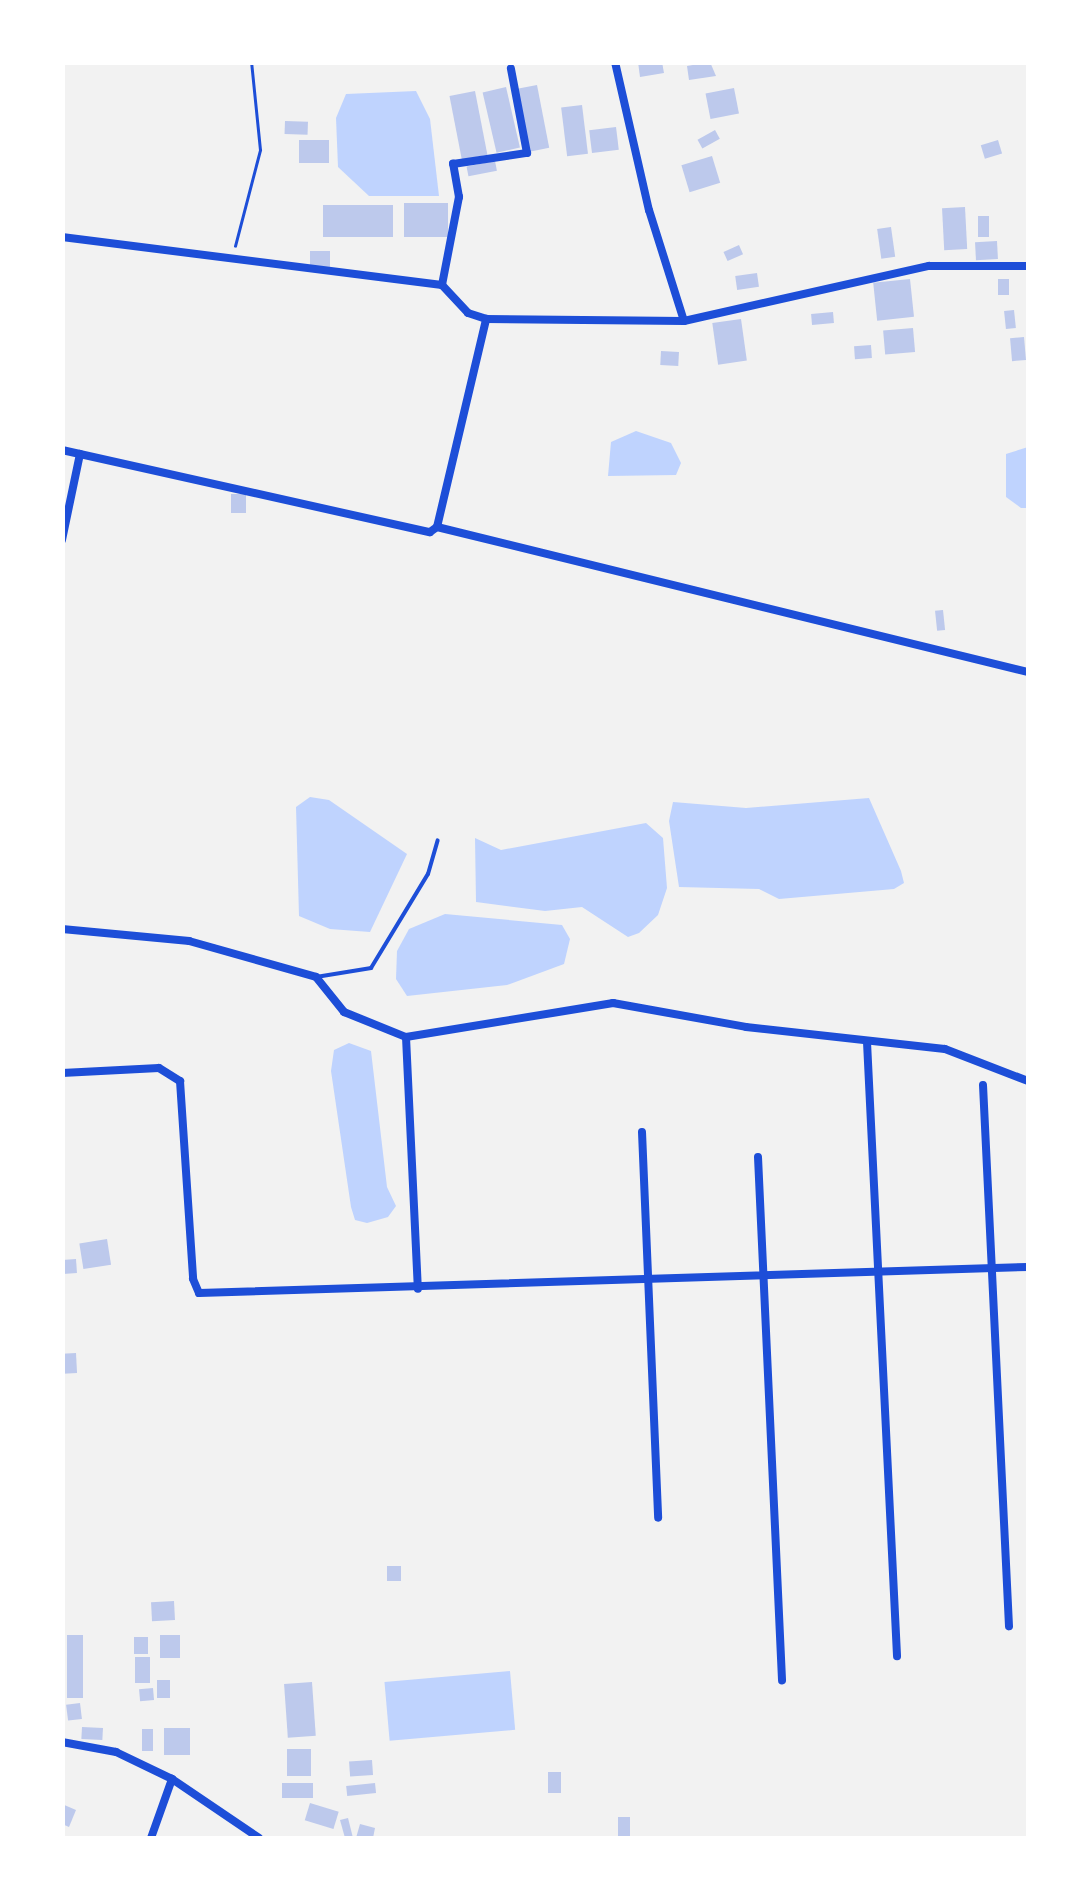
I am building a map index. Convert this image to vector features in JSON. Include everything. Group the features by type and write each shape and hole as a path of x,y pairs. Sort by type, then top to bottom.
{"street":[{"path":"616,62 649,210 684,321"},
{"path":"442,285 460,197 454,164 526,153 510,70"},
{"path":"62,237 230,262 442,285 468,313 486,319 684,321 930,266 1028,266"},
{"path":"437,528 486,319"},
{"path":"62,450 420,535 437,528 1028,672"},
{"path":"62,540 80,454"},
{"path":"62,929 189,941 316,976 344,1012 406,1037 613,1003 867,1042 946,1050 1028,1081"},
{"path":"406,1037 418,1289"},
{"path":"867,1042 896,1656"},
{"path":"62,1074 159,1068 180,1081 193,1279 200,1293 1028,1267"},
{"path":"983,1085 1008,1626"},
{"path":"642,1132 658,1518"},
{"path":"758,1157 782,1680"},
{"path":"62,1742 116,1752 172,1779 259,1838"},
{"path":"151,1838 172,1779"}],"lane":[{"path":"316,976 372,968 428,874 438,840"}],"path":[{"path":"230,262 260,150 251,62"}],"water":[{"path":"416,91 430,119 439,196 369,196 338,167 336,118 346,94"},
{"path":"636,431 671,443 681,463 676,475 608,476 611,442"},
{"path":"1028,447 1028,508 1021,508 1006,497 1006,454"},
{"path":"310,797 329,800 407,854 370,932 330,929 299,916 296,807"},
{"path":"869,798 901,871 904,883 894,889 779,899 759,889 679,887 669,821 673,802 746,808"},
{"path":"646,823 663,838 667,888 658,915 639,933 628,937 582,907 545,911 476,902 475,838 501,850"},
{"path":"445,914 562,925 570,939 564,964 507,985 407,996 396,979 397,951 409,929"},
{"path":"349,1043 371,1051 387,1187 396,1206 388,1217 367,1223 355,1220 351,1207 331,1071 334,1050"},
{"path":"510,1671 515,1730 390,1741 384,1682"}],"building":[{"path":"638,62 662,62 664,73 640,77"},
{"path":"710,62 716,76 689,80 687,66"},
{"path":"537,85 549,148 530,152 517,89"},
{"path":"506,87 520,147 497,153 483,92"},
{"path":"734,88 739,114 710,119 706,94"},
{"path":"475,91 487,155 462,160 449,96"},
{"path":"582,105 588,154 567,156 561,108"},
{"path":"285,121 308,122 308,135 285,134"},
{"path":"616,127 619,150 592,153 589,130"},
{"path":"715,130 720,139 702,148 698,140"},
{"path":"299,140 329,140 329,163 299,163"},
{"path":"998,140 1002,153 985,159 981,145"},
{"path":"712,156 720,183 690,192 681,165"},
{"path":"495,161 497,171 468,176 467,167"},
{"path":"404,203 448,203 448,237 404,237"},
{"path":"323,205 393,205 393,237 323,237"},
{"path":"965,207 967,249 944,250 942,208"},
{"path":"978,216 989,216 989,237 978,237"},
{"path":"891,227 895,257 881,259 877,229"},
{"path":"997,241 998,259 976,260 975,242"},
{"path":"739,245 743,254 728,261 723,252"},
{"path":"310,251 330,251 330,269 310,269"},
{"path":"757,273 759,287 737,290 735,276"},
{"path":"910,279 914,317 877,321 873,283"},
{"path":"998,279 1009,279 1009,295 998,295"},
{"path":"1014,310 1016,328 1006,329 1004,311"},
{"path":"833,312 834,323 812,325 811,314"},
{"path":"741,319 747,361 718,365 712,323"},
{"path":"913,328 915,352 885,355 883,331"},
{"path":"1024,337 1026,360 1012,361 1010,338"},
{"path":"871,345 872,358 855,359 854,346"},
{"path":"661,351 679,352 678,366 660,365"},
{"path":"231,494 246,494 246,513 231,513"},
{"path":"943,610 945,630 937,631 935,611"},
{"path":"107,1239 111,1265 83,1269 79,1243"},
{"path":"76,1259 77,1273 63,1274 62,1260"},
{"path":"76,1353 77,1373 63,1374 62,1354"},
{"path":"387,1566 401,1566 401,1581 387,1581"},
{"path":"174,1601 175,1620 152,1621 151,1602"},
{"path":"67,1635 83,1635 83,1698 67,1698"},
{"path":"160,1635 180,1635 180,1658 160,1658"},
{"path":"134,1637 148,1637 148,1654 134,1654"},
{"path":"135,1657 150,1657 150,1683 135,1683"},
{"path":"157,1680 170,1680 170,1698 157,1698"},
{"path":"312,1682 316,1736 288,1738 284,1684"},
{"path":"153,1688 154,1700 140,1701 139,1689"},
{"path":"80,1703 82,1719 68,1721 66,1705"},
{"path":"82,1727 103,1728 102,1740 81,1739"},
{"path":"164,1728 190,1728 190,1755 164,1755"},
{"path":"142,1729 153,1729 153,1751 142,1751"},
{"path":"287,1749 311,1749 311,1776 287,1776"},
{"path":"372,1760 373,1775 350,1777 349,1762"},
{"path":"548,1772 561,1772 561,1793 548,1793"},
{"path":"282,1783 313,1783 313,1798 282,1798"},
{"path":"375,1783 376,1793 347,1796 346,1786"},
{"path":"310,1803 339,1812 333,1829 305,1820"},
{"path":"62,1804 76,1810 69,1827 62,1824"},
{"path":"618,1817 630,1817 630,1836 618,1836"},
{"path":"348,1818 353,1838 345,1838 340,1820"},
{"path":"360,1824 375,1828 373,1838 356,1838"}]}
